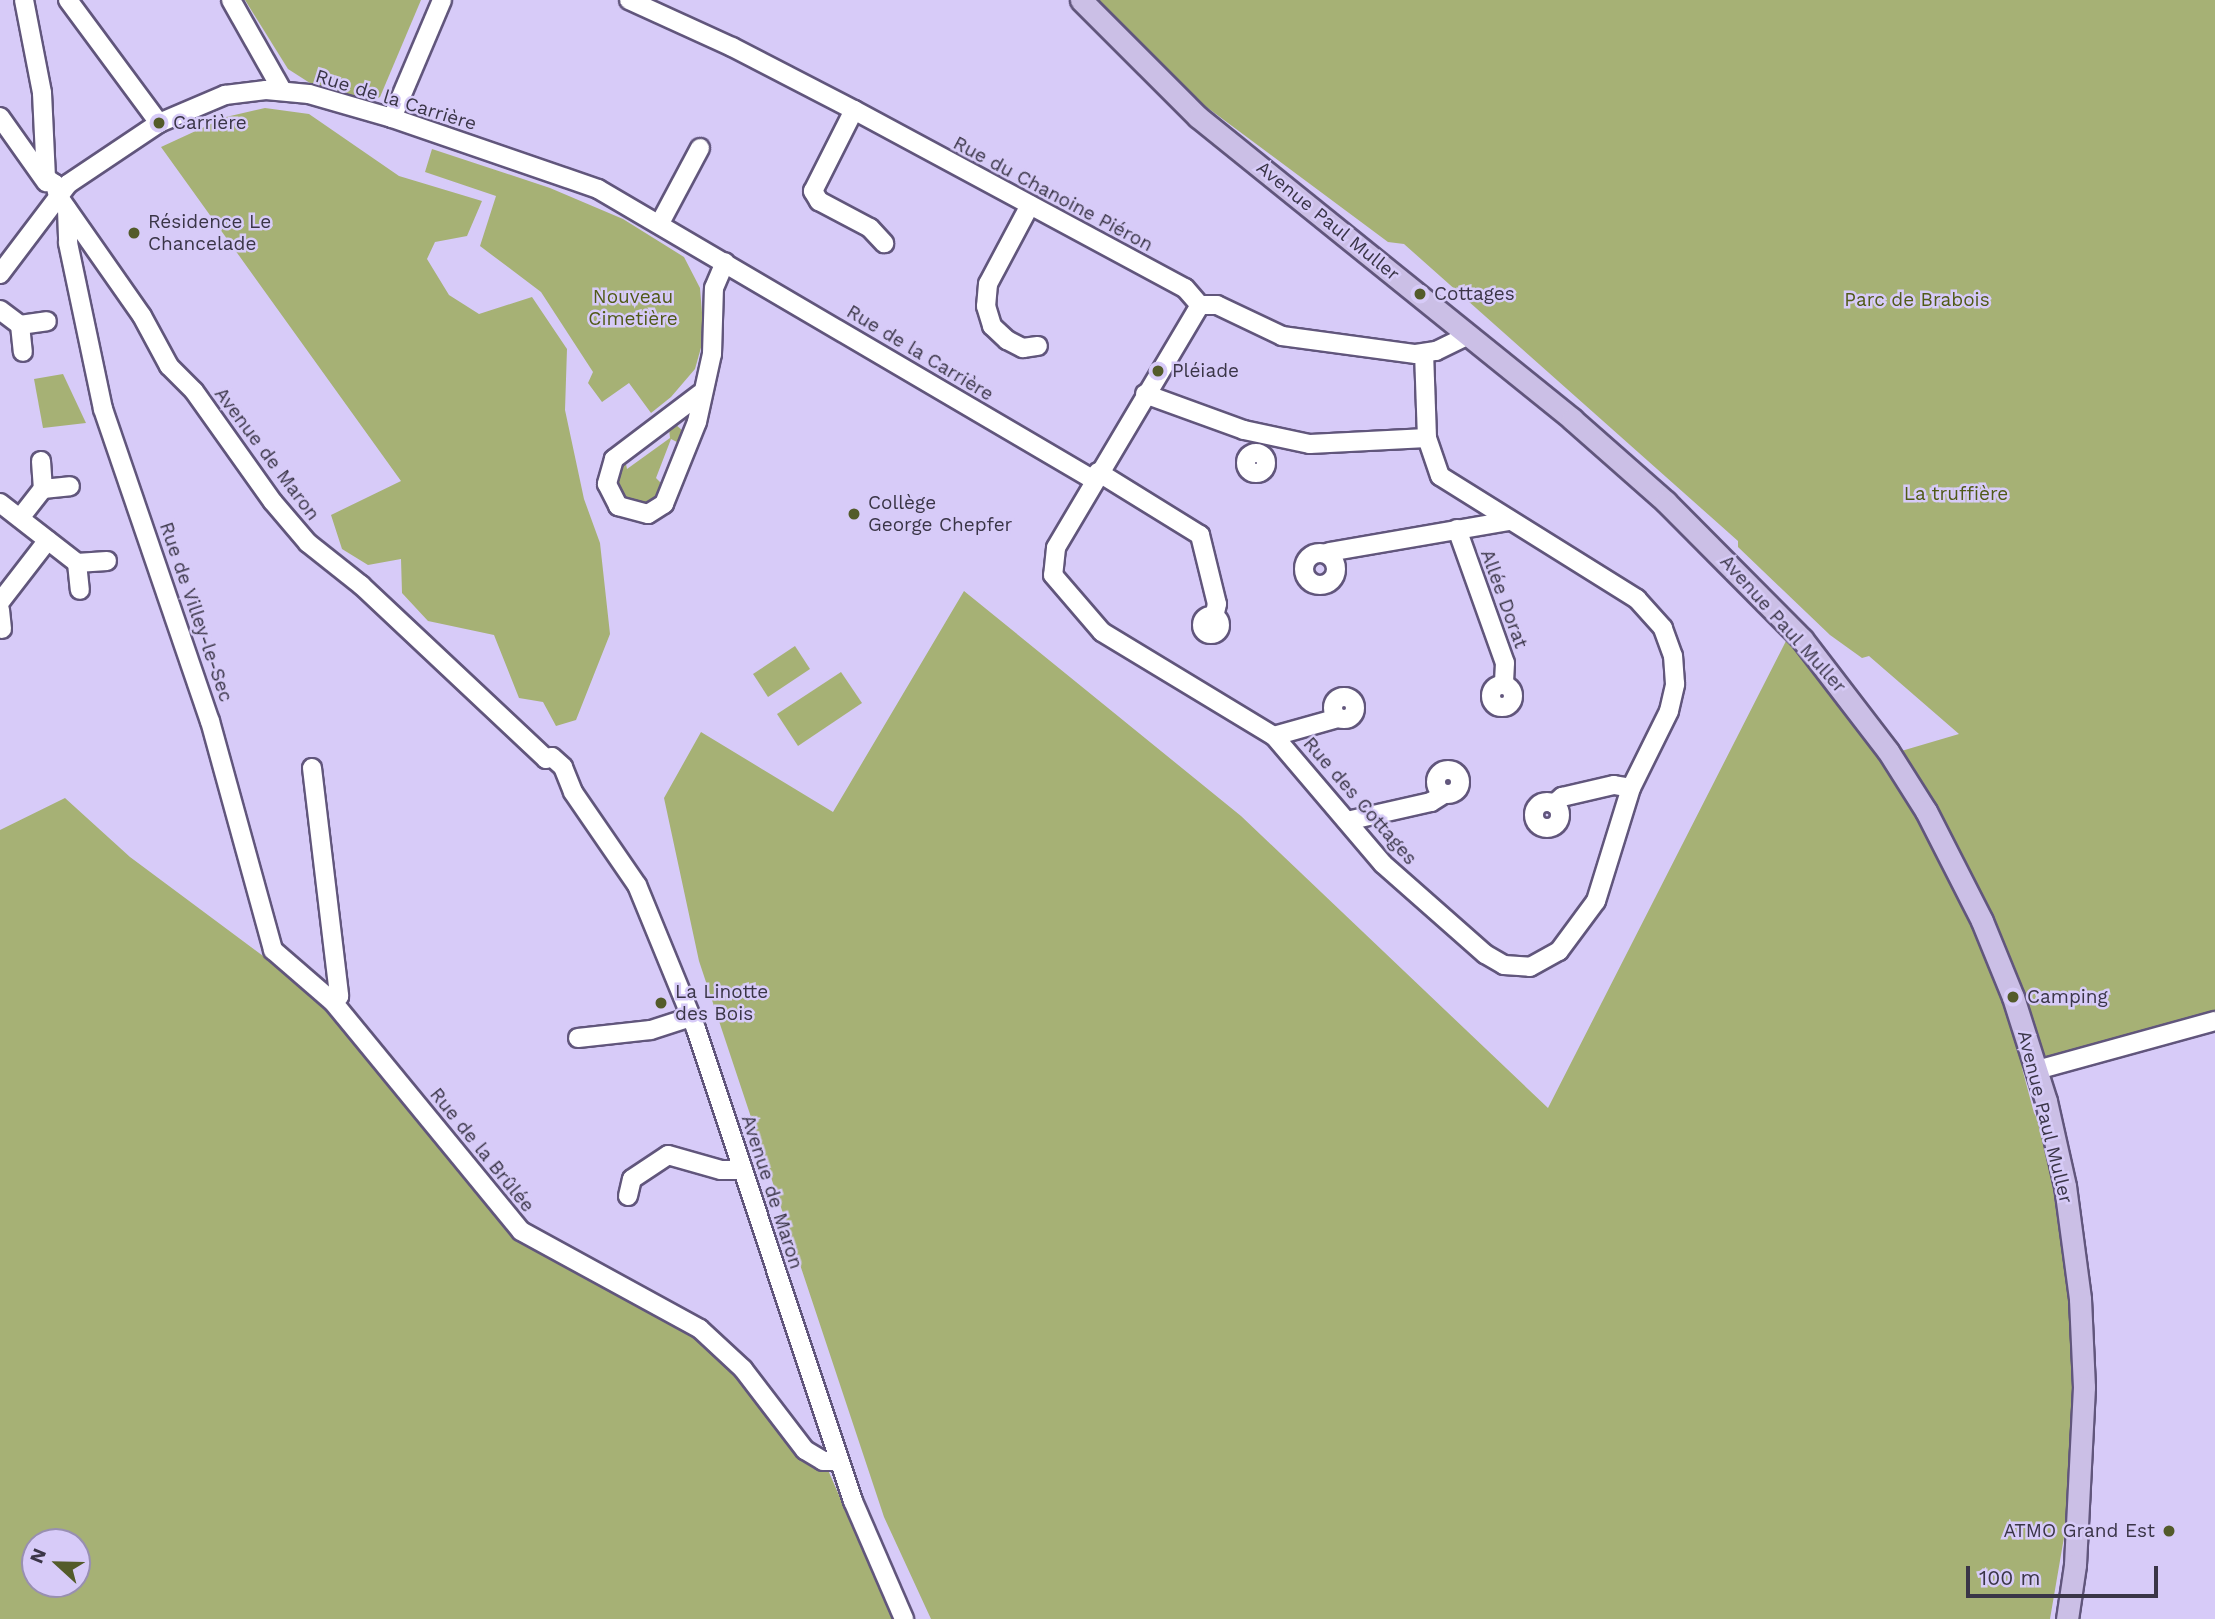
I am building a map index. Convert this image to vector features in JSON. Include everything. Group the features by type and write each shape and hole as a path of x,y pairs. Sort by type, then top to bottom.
{"main road":[{"name":"Avenue Paul Muller","path":"1082,0 1198,117 1469,335 1666,502 1749,583 1839,683 1906,779 1954,861 1998,959 2037,1070 2065,1186 2080,1299 2083,1436 2067,1619"},
{"name":"Avenue Paul Muller","path":"2057,1619 2076,1529"}],"street":[{"path":"24,0 43,93 46,178"},
{"path":"68,0 159,123"},
{"path":"231,0 282,90"},
{"path":"392,118 442,0"},
{"name":"Rue du Chanoine Piéron","path":"629,0 732,47 854,110 1185,288 1200,305 1217,305 1282,336 1424,354"},
{"name":"Rue de la Carrière","path":"63,203 68,184 159,123 225,95 282,90 392,118 583,183 660,223 1200,535 1217,604 1214,617"},
{"path":"854,110 813,186 814,195 870,228 884,243"},
{"name":"Avenue de Maron","path":"0,117 46,178 55,184 63,203 142,316 169,366 199,397 294,528 546,759 544,765 573,792 637,885 691,1017 838,1461 904,1619"},
{"path":"20,142 35,142 45,136"},
{"path":"660,223 700,148"},
{"path":"3,266 47,216 63,203"},
{"name":"Rue de Villey-le-Sec","path":"63,203 68,243 105,416 210,722 268,941 333,1002"},
{"path":"1030,205 988,284 985,306 992,326 1007,340 1023,348 1038,346"},
{"path":"700,394 614,459 607,484 618,506 648,514 664,504 697,422 700,394 712,354 714,288 725,262"},
{"name":"Rue des Cottages","path":"1200,305 1096,476 1056,548 1051,567 1057,583 1112,639 1274,736 1394,875 1485,954 1504,965 1530,967 1559,951 1585,921 1600,892 1631,788 1673,698 1675,671 1668,640 1637,599 1440,476 1427,438 1424,354"},
{"path":"0,310 20,325 47,321"},
{"path":"20,325 23,352"},
{"path":"1424,354 1469,335"},
{"path":"1145,394 1254,433 1323,445 1427,438"},
{"path":"1254,433 1255,454"},
{"path":"20,518 43,489 41,461"},
{"path":"43,489 71,486"},
{"path":"0,503 77,564 80,590"},
{"path":"1329,552 1509,521"},
{"name":"Allée Dorat","path":"1450,531 1505,663 1504,685"},
{"path":"0,602 48,540"},
{"path":"77,564 107,561"},
{"path":"0,610 2,629"},
{"path":"1274,736 1338,718"},
{"path":"312,768 339,996 333,1002"},
{"path":"1554,804 1562,797 1614,785 1631,788"},
{"path":"1347,821 1431,802 1444,794"},
{"name":"Rue de la Brûlée","path":"333,1002 521,1231 700,1329 743,1369 805,1450 823,1461 838,1461"},
{"path":"578,1038 651,1030 691,1017"},
{"path":"2037,1070 2215,1021"},
{"path":"628,1196 632,1179 668,1155 721,1170 743,1170"}],"green space":[{"path":"245,0 421,0 380,97 372,101 313,85 288,69"},
{"path":"1096,0 2215,0 2215,1013 2022,1068 2034,1113 2045,1133 2070,1308 2074,1406 2068,1514 2050,1619 931,1619 884,1517 699,961 664,798 701,732 833,812 964,591 1241,816 1548,1108 1788,637 1881,757 1959,734 1869,656 1862,658 1830,635 1738,547 1738,541 1404,244 1388,242 1150,65"},
{"path":"265,108 309,114 399,176 482,201 467,236 435,242 427,259 449,295 479,314 532,297 567,349 565,410 584,499 600,543 610,634 576,720 556,726 543,702 519,698 494,635 428,621 402,593 401,559 368,565 342,549 331,515 401,481 161,147 226,117"},
{"name":"Nouveau Cimetière","path":"432,149 550,188 623,219 684,257 700,288 704,337 695,369 671,397 651,413 629,383 602,402 588,383 593,372 541,292 480,246 496,196 425,172"},
{"path":"63,374 86,423 43,428 34,379"},
{"path":"675,424 683,431 679,443 671,439 656,478 663,485 658,496 643,505 624,499 615,484 625,459 627,469 670,438 669,428"},
{"path":"795,646 810,669 768,697 753,674"},
{"path":"841,672 862,703 798,746 777,714"},
{"path":"65,798 130,857 313,993 516,1232 696,1332 730,1361 808,1457 828,1470 893,1619 0,1619 0,830"}],"place":[{"name":"Carrière","path":"159,123"},
{"name":"Résidence Le Chancelade","path":"134,233"},
{"name":"Cottages","path":"1420,294"},
{"name":"Pléiade","path":"1158,371"},
{"name":"Collège George Chepfer","path":"854,514"},
{"name":"Camping","path":"2013,997"},
{"name":"La Linotte des Bois","path":"661,1003"},
{"name":"ATMO Grand Est","path":"2169,1531"}],"park label":[{"name":"Parc de Brabois","path":"1917,300"},
{"name":"La truffière","path":"1956,494"}]}
